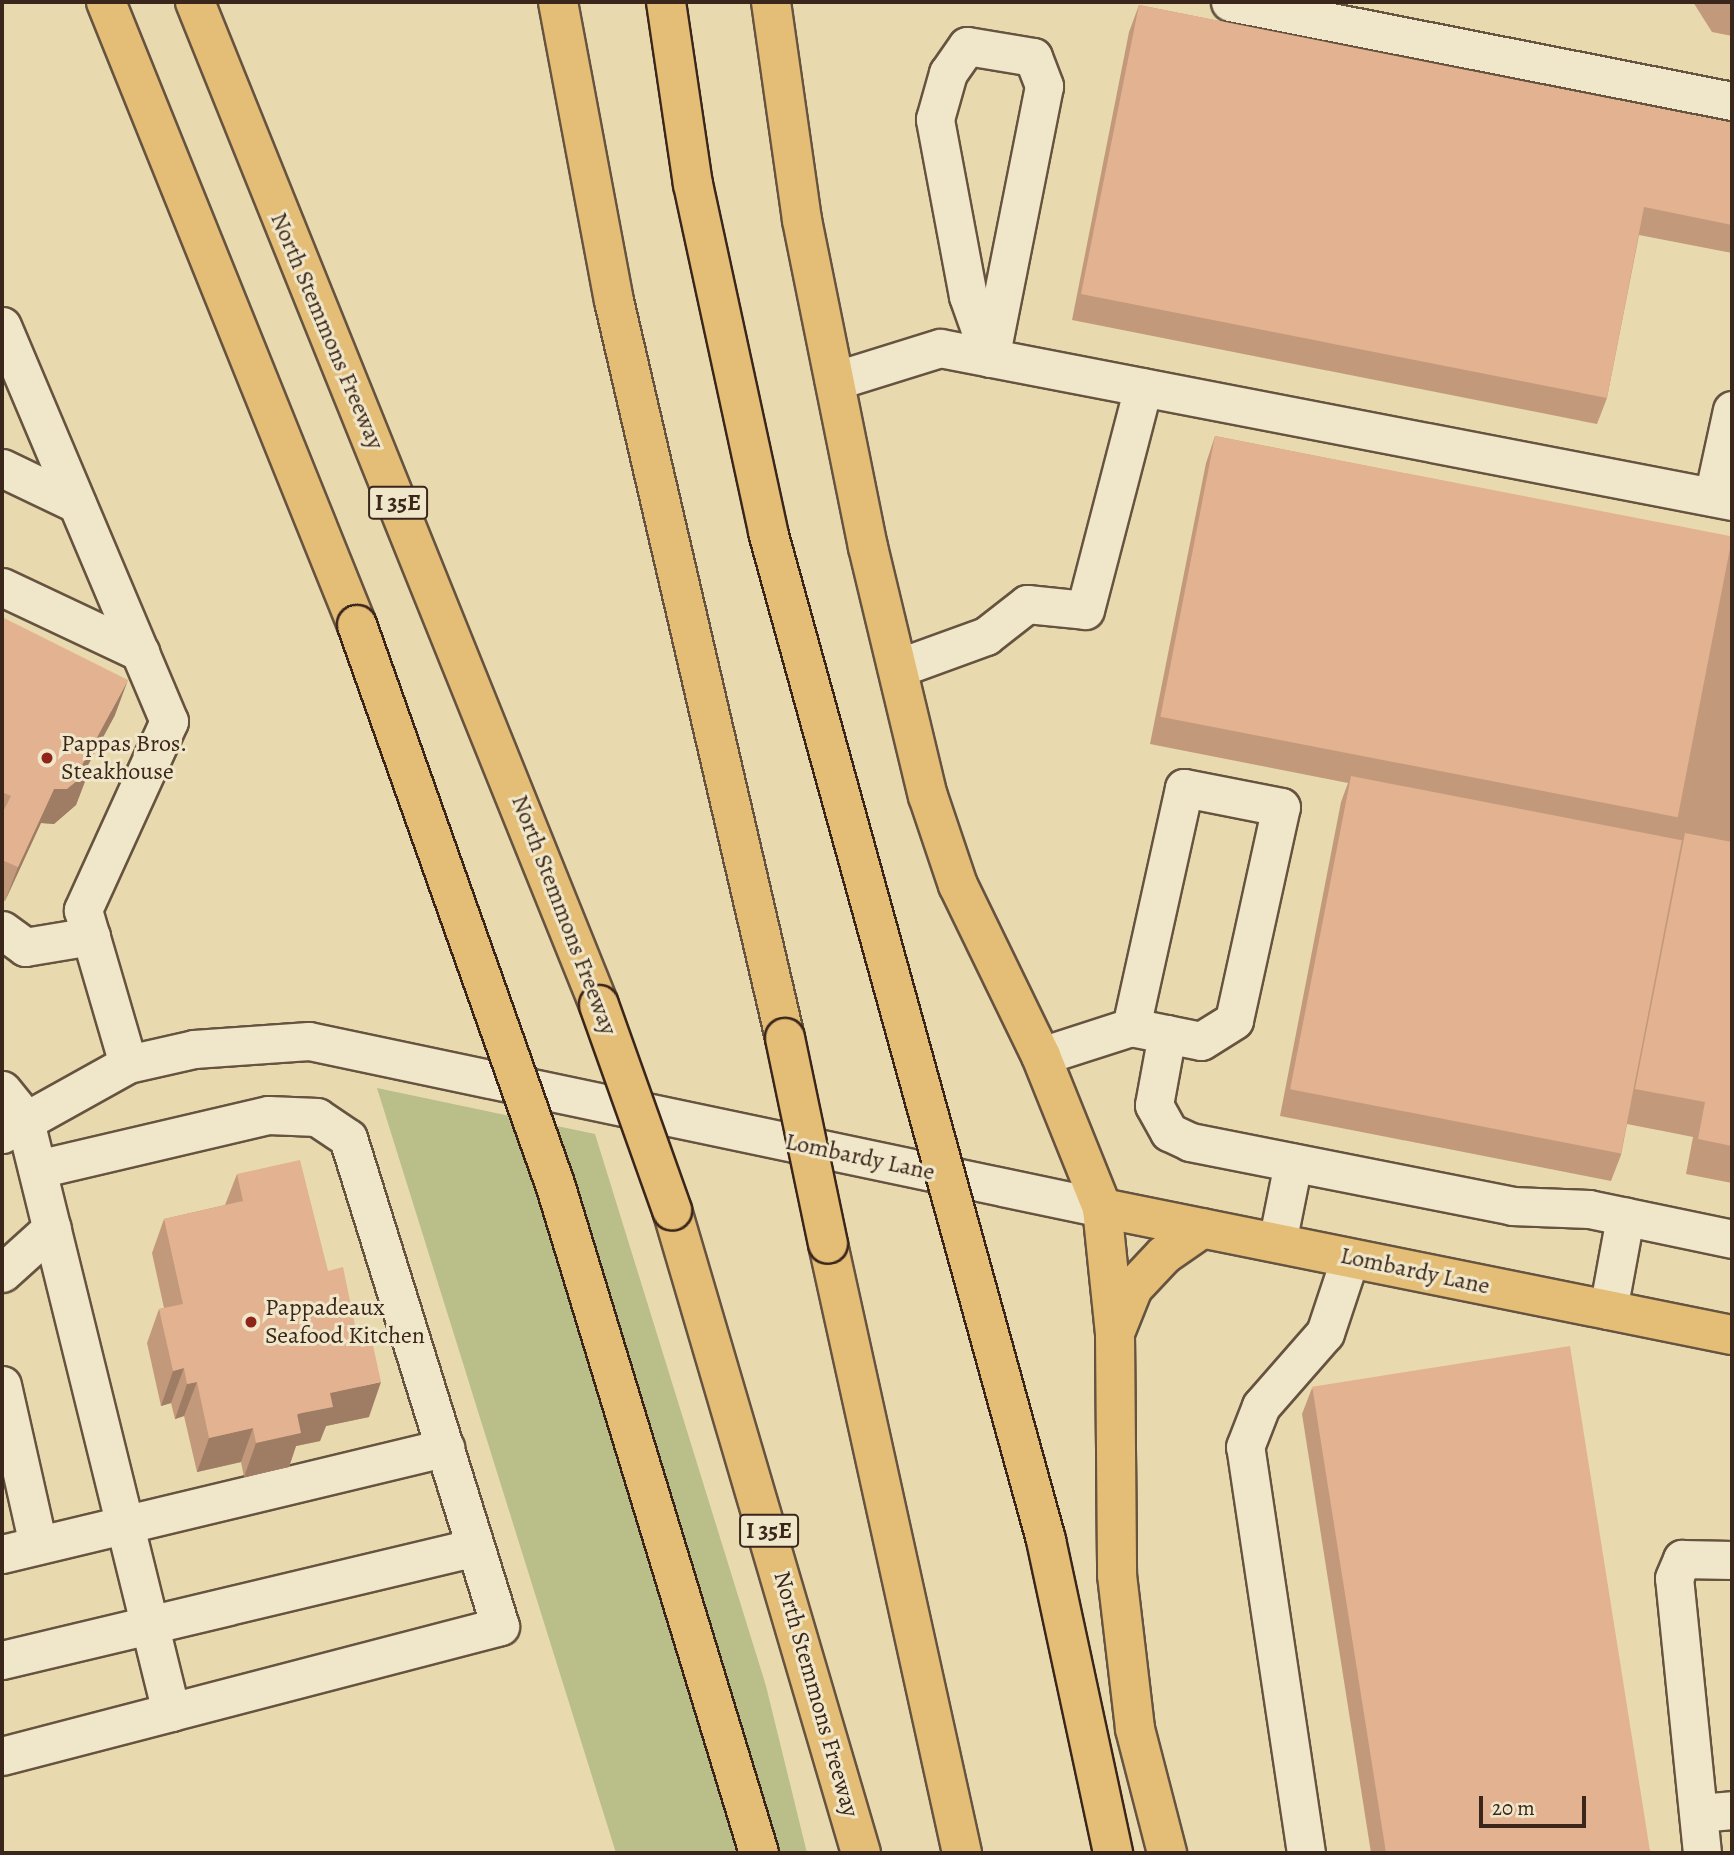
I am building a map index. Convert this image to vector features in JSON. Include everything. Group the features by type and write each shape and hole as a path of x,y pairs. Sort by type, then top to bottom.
{"main road":[{"path":"106,2 357,625 555,1184 759,1853"},
{"name":"North Stemmons Freeway","path":"195,2 599,1005 672,1210 862,1853"},
{"path":"558,2 614,301 785,1038 962,1853"},
{"path":"666,2 693,184 768,532 1046,1540 1114,1853"},
{"path":"771,2 802,220 834,381 928,796 958,885 1041,1056 1102,1208 1115,1334 1117,1575 1135,1729 1167,1853"},
{"name":"Lombardy Lane","path":"1102,1208 1732,1335"},
{"path":"1115,1334 1133,1288 1203,1228"}],"street":[{"path":"1230,2 1732,100"},
{"path":"967,46 1033,57 1044,86 990,358 968,296 935,119 948,73 967,46"},
{"path":"2,326 11,366 77,504 169,721 83,910 128,1064"},
{"path":"834,381 940,348 1722,499 1732,410"},
{"path":"898,668 986,636 1027,604 1086,610 1143,387"},
{"path":"2,468 77,504"},
{"path":"2,587 140,652"},
{"path":"1041,1056 1131,1027 1201,1041 1234,1020 1281,807 1184,788 1131,1027"},
{"path":"2,930 25,947 90,936"},
{"path":"1167,1034 1154,1105 1169,1132 1293,1163 1512,1206 1625,1217 1732,1239"},
{"name":"Lombardy Lane","path":"9,1114 128,1064 194,1049 309,1041 1102,1208"},
{"path":"9,1114 37,1169 171,1712"},
{"path":"2,1756 500,1626 348,1138 317,1117 268,1115 37,1169"},
{"path":"1277,1243 1293,1163"},
{"path":"1608,1310 1625,1217"},
{"path":"2,1273 52,1228"},
{"path":"1306,1853 1245,1447 1261,1406 1325,1333 1350,1258"},
{"path":"2,1385 38,1545"},
{"path":"2,1554 445,1448"},
{"path":"2,1660 475,1547"},
{"path":"1702,1853 1716,1812 1674,1578 1682,1559 1732,1560"}],"green space":[{"path":"377,1088 595,1134 766,1686 807,1853 616,1853"}],"building":[{"path":"1139,5 1732,123 1732,225 1644,207 1607,398 1081,294"},
{"path":"1215,436 1732,536 1678,817 1160,717"},
{"name":"Pappas Bros. Steakhouse","path":"2,617 128,680 81,767 89,771 67,789 54,789 18,867 2,860 2,814 11,796 2,792"},
{"path":"1351,776 1682,840 1621,1153 1290,1089"},
{"path":"1685,833 1732,842 1732,1146 1698,1139 1705,1102 1635,1089"},
{"name":"Pappadeaux Seafood Kitchen","path":"300,1160 328,1271 343,1267 356,1330 369,1327 381,1382 330,1393 333,1407 297,1414 301,1433 256,1443 253,1428 209,1438 197,1382 187,1384 184,1368 173,1371 159,1309 183,1304 164,1219 243,1201 237,1174"},
{"path":"1570,1346 1650,1853 1386,1853 1312,1387"}],"place":[{"name":"Pappas Bros. Steakhouse","path":"47,758"},
{"name":"Pappadeaux Seafood Kitchen","path":"251,1322"}]}
